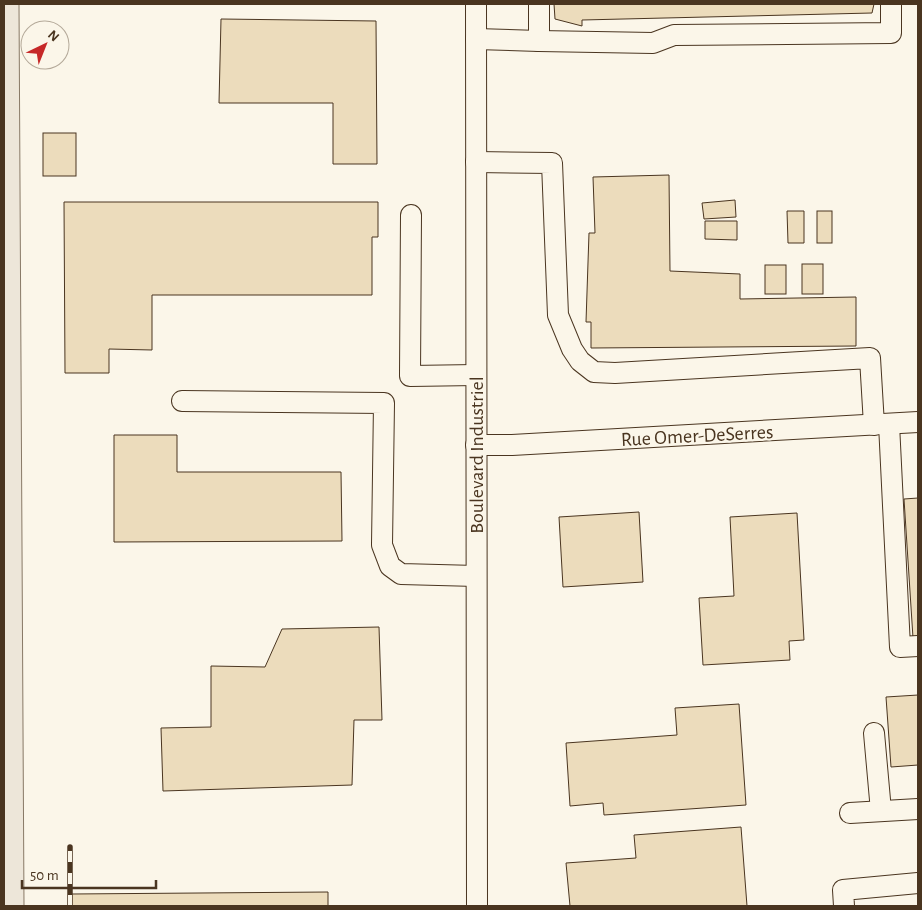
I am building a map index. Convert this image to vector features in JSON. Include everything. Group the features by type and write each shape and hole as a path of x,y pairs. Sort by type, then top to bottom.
{"street":[{"name":"Boulevard Industriel","path":"476,4 477,906"},
{"path":"539,4 539,40"},
{"path":"476,39 654,43 674,35 891,33 891,4"},
{"path":"476,162 552,163 558,315 572,348 588,368 601,373 615,373 870,358 881,424 900,647 918,646"},
{"path":"411,214 410,376 476,376"},
{"path":"182,401 384,404 382,545 387,561 396,571 407,575 476,576"},
{"name":"Rue Omer-DeSerres","path":"476,444 512,445 918,422"},
{"path":"874,732 881,811"},
{"path":"850,813 918,809"},
{"path":"844,906 843,890 918,883"}],"shaded area":[{"path":"4,4 19,4 24,906 4,906"}],"building":[{"path":"554,4 874,4 872,13 582,20 582,26 555,19"},
{"path":"221,19 376,21 377,164 333,164 333,103 219,103"},
{"path":"43,133 76,133 76,176 43,176"},
{"path":"669,175 670,271 740,274 740,299 856,297 856,346 591,348 591,322 586,322 589,233 595,233 593,177"},
{"path":"735,200 736,217 704,219 702,203"},
{"path":"64,202 378,202 378,237 372,237 372,295 152,295 152,350 109,349 109,373 65,373"},
{"path":"787,211 804,211 804,243 788,243"},
{"path":"817,211 832,211 832,243 817,243"},
{"path":"705,221 737,221 737,240 705,239"},
{"path":"802,264 823,264 823,294 802,294"},
{"path":"765,265 786,265 786,294 765,294"},
{"path":"114,435 177,435 177,472 341,472 342,541 114,542"},
{"path":"918,498 918,637 913,638 904,499"},
{"path":"639,512 643,582 563,587 559,517"},
{"path":"797,513 804,640 789,641 790,660 703,665 699,598 734,596 730,517"},
{"path":"379,627 382,720 354,720 352,785 163,791 161,728 211,727 211,666 265,667 282,629"},
{"path":"918,695 918,765 891,767 886,697"},
{"path":"739,704 746,805 604,815 603,803 570,806 566,743 677,735 675,708"},
{"path":"741,827 747,906 570,906 566,863 636,858 634,835"},
{"path":"328,892 328,906 71,906 71,894"}],"railway":[{"path":"70,847 70,906"}]}
